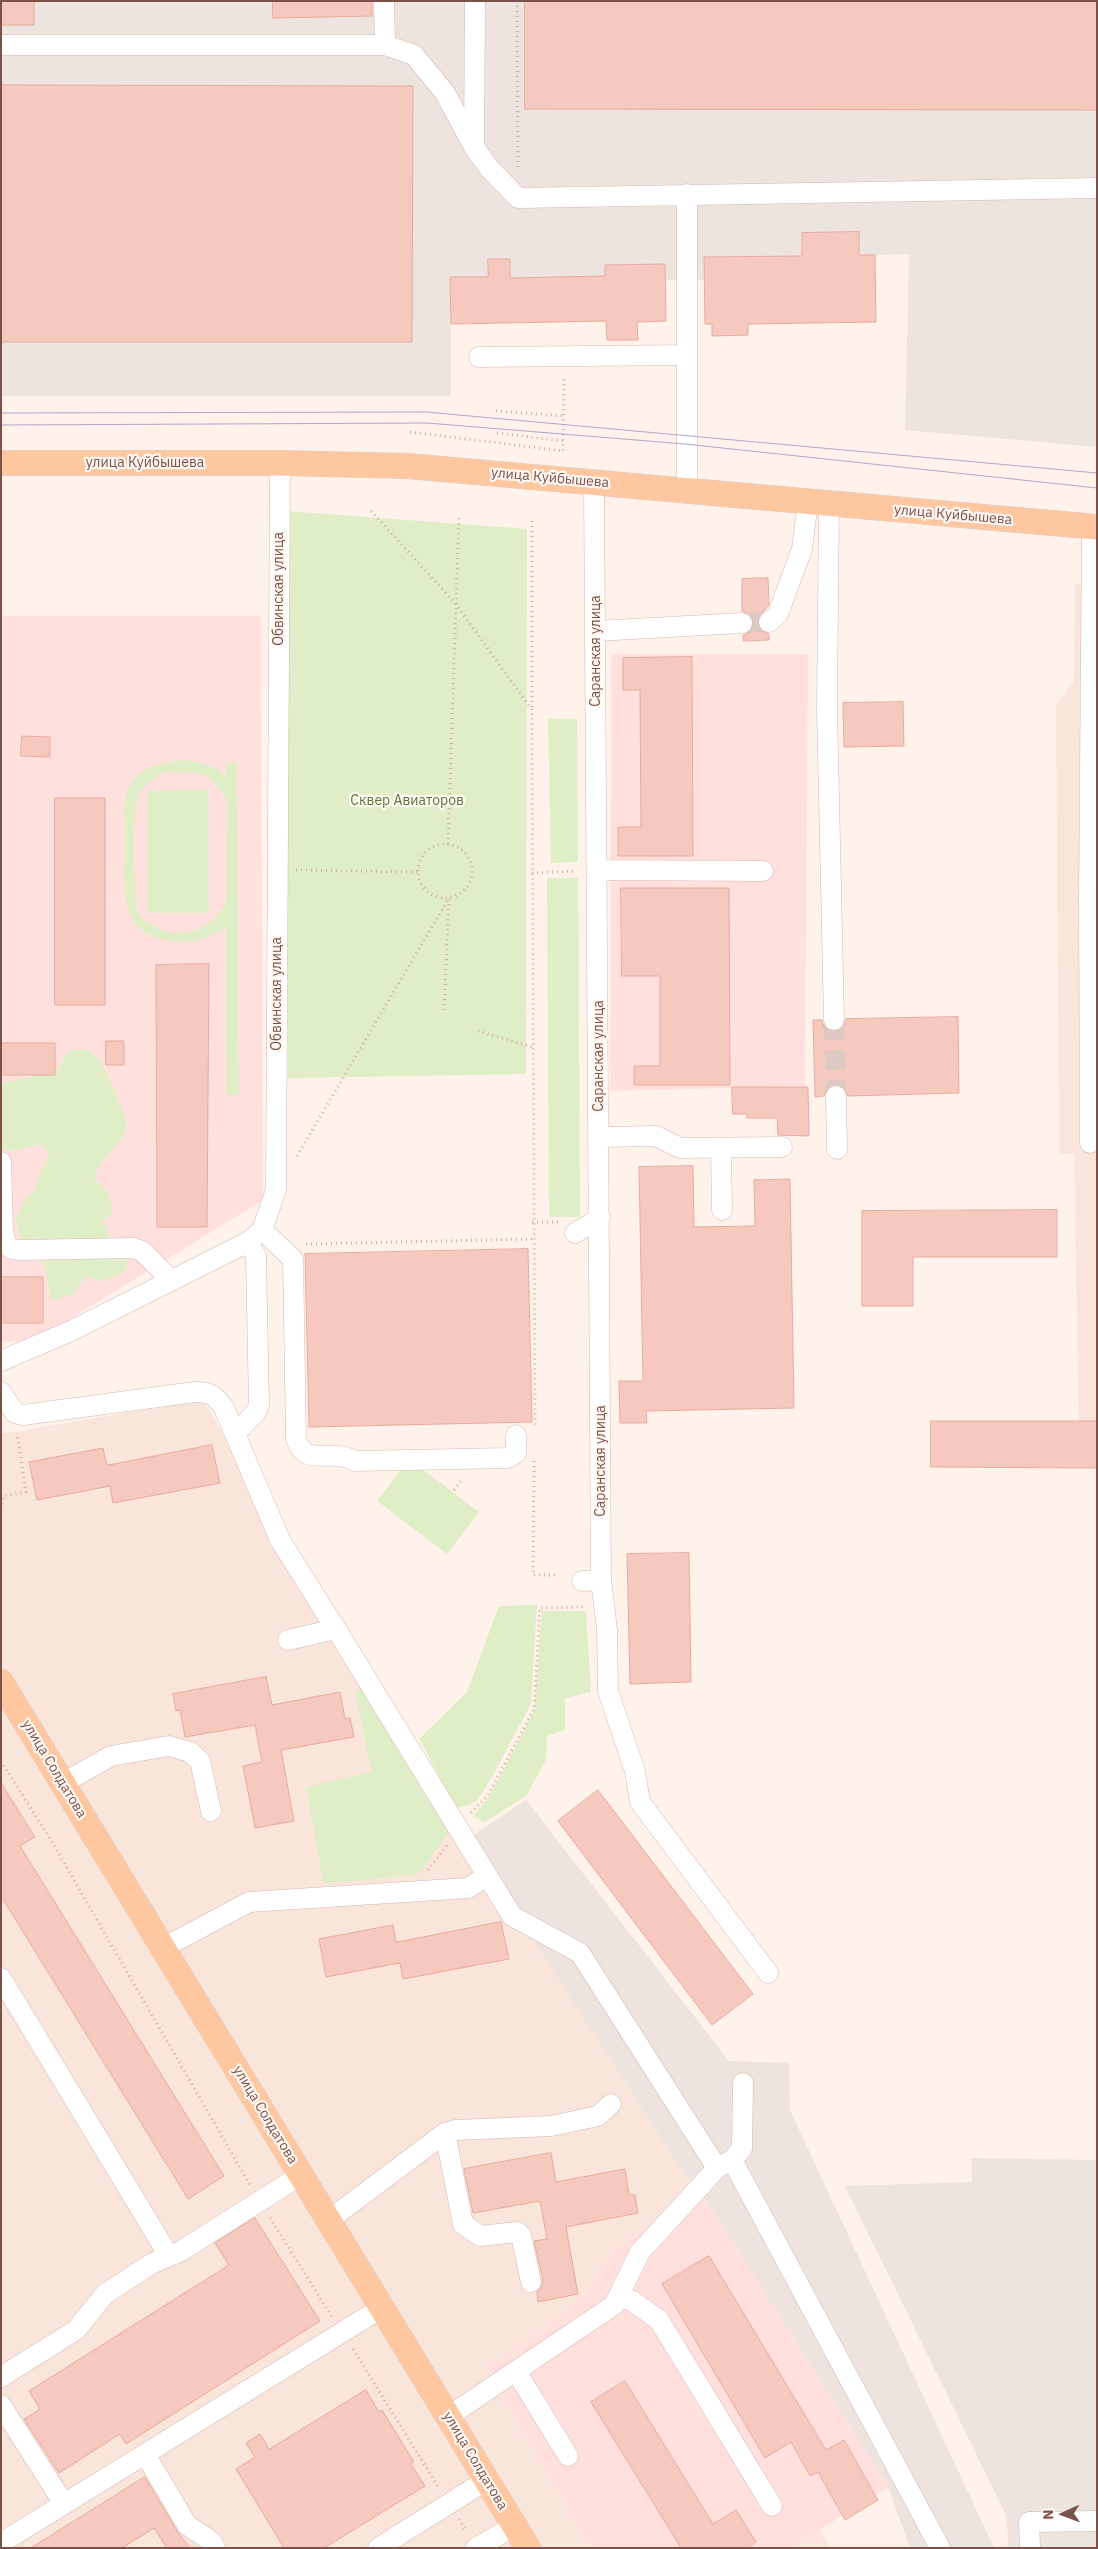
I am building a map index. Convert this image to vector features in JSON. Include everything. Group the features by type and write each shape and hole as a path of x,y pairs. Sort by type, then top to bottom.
{"main road":[{"name":"улица Куйбышева","path":"1,463 280,463 408,466 687,489 818,503 1094,527"},
{"name":"улица Солдатова","path":"1,1682 528,2548"}],"street":[{"path":"384,1 385,45"},
{"path":"474,147 475,1"},
{"path":"1,45 385,45 414,55 445,94 474,147 490,169 518,198 1097,188"},
{"path":"687,194 688,355 685,444 687,489"},
{"path":"479,357 688,355"},
{"name":"Обвинская улица","path":"255,1236 276,1190 280,463"},
{"name":"Саранская улица","path":"594,482 600,1218 590,1580 607,1629 608,1691 635,1771 640,1802 768,1973"},
{"path":"769,622 778,614 818,503"},
{"path":"818,503 827,709 834,1020"},
{"path":"1090,1143 1094,527"},
{"path":"596,631 742,623"},
{"path":"598,870 763,871"},
{"path":"836,1096 838,1149"},
{"path":"600,1137 656,1136 680,1148 782,1146"},
{"path":"721,1148 722,1210"},
{"path":"1,1162 2,1232 6,1244 12,1249 134,1248 142,1251 172,1280"},
{"path":"575,1233 600,1218"},
{"path":"255,1236 285,1252 293,1259 296,1438 299,1449 306,1454 345,1455 355,1461 508,1458 516,1453 526,1435"},
{"path":"1,1361 73,1330 255,1236"},
{"path":"235,1434 251,1418 259,1405 255,1236"},
{"path":"1,1392 15,1413 32,1415 208,1392 216,1396 224,1408 280,1540 512,1916 580,1953 724,2164 940,2548"},
{"path":"288,1640 336,1629"},
{"path":"63,1783 111,1756 170,1746 190,1752 200,1761 211,1811"},
{"path":"164,1948 249,1902 468,1888 487,1876"},
{"path":"1,1978 169,2256"},
{"path":"449,2416 614,2305 640,2252 724,2164 742,2149 743,2083"},
{"path":"329,2220 445,2133 456,2130 551,2126 598,2116 612,2104"},
{"path":"445,2133 463,2224 480,2236 517,2232 521,2235 531,2282"},
{"path":"1,2377 76,2330 105,2294 151,2264 169,2256 301,2175"},
{"path":"618,2297 631,2300 659,2320 772,2506"},
{"path":"1,2543 383,2308"},
{"path":"516,2371 568,2456"},
{"path":"1,2405 64,2504"},
{"path":"145,2454 187,2526 211,2542 215,2548"},
{"path":"378,2548 487,2480"},
{"path":"1030,2548 1029,2522 1097,2521"},
{"path":"476,2547 514,2526"}],"path":[{"path":"518,1 518,198"},
{"path":"410,432 456,436 563,452 563,357"},
{"path":"496,411 564,416"},
{"path":"497,434 563,441"},
{"path":"371,511 455,602 532,710"},
{"path":"448,844 459,516"},
{"path":"526,1435 533,1239 532,521"},
{"path":"276,1190 343,1082 449,898 464,890 472,875 472,866 464,851 448,844 431,848 420,863 419,872 425,888 432,894 449,898"},
{"path":"278,870 419,872"},
{"path":"532,872 598,870"},
{"path":"444,1010 449,898"},
{"path":"478,1031 532,1048"},
{"path":"285,1252 300,1244 533,1239"},
{"path":"1,1509 4,1496 26,1492 15,1413"},
{"path":"534,1452 533,1575 558,1575"},
{"path":"412,1891 458,1828 488,1795 534,1709 540,1608 588,1607 590,1580"},
{"path":"1,1761 52,1842 259,2202 476,2547"}],"shaded area":[{"path":"1,1 1097,1 1097,447 905,430 909,254 875,255 876,322 748,324 748,335 712,336 712,325 705,324 704,280 665,280 666,321 637,322 638,340 607,341 606,321 451,324 451,396 1,396"},
{"path":"1075,584 1097,585 1097,1429 1079,1430 1074,1154 1059,1154 1056,705 1074,682"},
{"path":"1,616 261,616 263,1200 36,1340 1,1342"},
{"path":"611,654 808,654 805,1086 610,1091"},
{"path":"203,1400 455,1824 468,1839 697,2190 611,2254 590,2289 544,2330 486,2367 591,2548 1,2548 1,1434"},
{"path":"526,1800 729,2061 789,2063 790,2110 994,2548 910,2548 888,2487 709,2205 686,2176 468,1839"},
{"path":"971,2158 1097,2160 1097,2548 1009,2548 1006,2515 845,2186 972,2182"},
{"path":"697,2190 709,2205 888,2487 791,2548 591,2548 486,2367 544,2330 590,2289 610,2254"},
{"path":"820,2530 830,2548 791,2548"}],"green space":[{"name":"Сквер Авиаторов","path":"287,511 527,529 526,1074 288,1078"},
{"path":"548,719 577,719 578,862 551,863"},
{"path":"182,760 206,764 226,777 226,763 237,763 239,1095 226,1095 226,927 214,935 194,941 173,941 154,937 141,929 132,918 127,905 124,873 124,810 128,789 136,777 147,769","holes":["166,772 197,773 211,778 227,800 226,900 221,911 205,926 184,932 173,932 162,929 143,919 139,915 137,908 135,878 137,800 141,791 148,783"]},
{"path":"209,789 209,913 148,913 148,791"},
{"path":"547,878 578,878 580,1217 549,1217"},
{"path":"88,1049 103,1066 118,1098 126,1123 123,1135 97,1171 95,1178 109,1194 113,1213 102,1221 112,1239 127,1254 127,1270 102,1282 87,1276 71,1296 51,1300 45,1267 36,1253 20,1238 16,1218 23,1202 33,1192 49,1153 41,1144 13,1151 1,1149 1,1084 54,1070 58,1068 68,1051"},
{"path":"409,1459 479,1512 447,1554 377,1501"},
{"path":"537,1605 531,1704 477,1801 457,1809 419,1739 467,1692 499,1606"},
{"path":"542,1611 586,1611 591,1692 565,1698 565,1730 547,1736 546,1760 526,1796 485,1822 473,1816 489,1797 534,1711"},
{"path":"373,1687 455,1824 419,1874 324,1884 306,1787 372,1772 355,1691"}],"building":[{"path":"1,1 34,1 34,25 1,25"},
{"path":"273,1 372,1 372,16 273,18"},
{"path":"525,1 1097,1 1097,110 525,109"},
{"path":"1,85 413,86 412,342 1,342"},
{"path":"859,232 859,255 875,255 876,322 748,324 748,335 712,336 712,324 705,324 704,257 802,256 802,233"},
{"path":"488,259 510,259 510,278 605,276 605,265 665,264 666,321 637,322 638,340 607,340 606,321 451,324 450,277 488,277"},
{"path":"768,578 769,605 758,618 757,624 760,630 769,634 769,640 743,641 743,635 749,633 754,623 752,616 742,611 742,579"},
{"path":"692,657 693,856 618,856 618,827 641,827 640,690 623,690 623,658"},
{"path":"903,702 904,746 844,747 843,703"},
{"path":"22,736 50,737 50,757 21,756"},
{"path":"55,798 105,798 105,1005 55,1005"},
{"path":"621,888 729,888 730,1085 634,1085 634,1066 660,1066 660,976 622,976"},
{"path":"209,964 207,1227 157,1227 156,965"},
{"path":"958,1017 959,1093 848,1096 842,1086 835,1084 826,1090 824,1096 815,1097 813,1020 822,1020 824,1027 834,1032 841,1030 846,1019"},
{"path":"106,1041 124,1041 124,1065 106,1065"},
{"path":"1,1043 55,1043 55,1075 1,1075"},
{"path":"732,1087 808,1087 809,1136 778,1135 777,1118 747,1118 747,1114 733,1114"},
{"path":"693,1166 694,1227 755,1226 754,1180 790,1179 794,1408 646,1411 647,1423 620,1423 619,1381 643,1381 639,1167"},
{"path":"1057,1210 1057,1257 913,1257 913,1306 862,1306 862,1211"},
{"path":"528,1249 532,1422 309,1427 305,1254"},
{"path":"1,1277 43,1277 43,1323 1,1323"},
{"path":"931,1421 1097,1421 1097,1468 931,1467"},
{"path":"212,1445 220,1483 113,1503 110,1486 37,1500 29,1462 103,1448 107,1465"},
{"path":"689,1553 691,1682 630,1684 627,1554"},
{"path":"266,1677 272,1705 340,1692 345,1719 350,1718 354,1737 281,1750 294,1821 255,1828 243,1766 262,1762 255,1725 185,1737 180,1710 176,1711 173,1694"},
{"path":"1,1783 35,1837 20,1846 224,2176 188,2199 1,1896"},
{"path":"598,1790 753,1994 712,2025 558,1821"},
{"path":"501,1922 509,1959 403,1979 400,1963 326,1977 319,1939 393,1925 396,1942"},
{"path":"551,2153 556,2182 625,2169 629,2195 635,2195 638,2213 566,2227 578,2294 538,2302 537,2292 542,2286 543,2280 534,2241 547,2239 540,2201 473,2213 464,2169"},
{"path":"255,2218 320,2321 126,2444 120,2434 59,2473 24,2419 40,2409 29,2391 229,2265 215,2243"},
{"path":"709,2256 826,2450 844,2440 878,2500 845,2520 818,2472 810,2476 791,2442 765,2458 662,2284"},
{"path":"625,2381 713,2524 736,2510 756,2542 747,2548 681,2548 591,2402"},
{"path":"366,2390 379,2412 382,2410 414,2462 411,2464 425,2486 324,2548 284,2548 236,2469 255,2457 246,2443 260,2434 269,2449"},
{"path":"145,2477 177,2531 190,2548 167,2548 154,2528 122,2548 31,2548"}],"tunnel":[{"path":"742,623 769,622"},
{"path":"834,1020 836,1096"}],"tram line":[{"path":"1,413 426,412 1097,473"},
{"path":"1,425 427,423 685,444 1097,488"}]}
